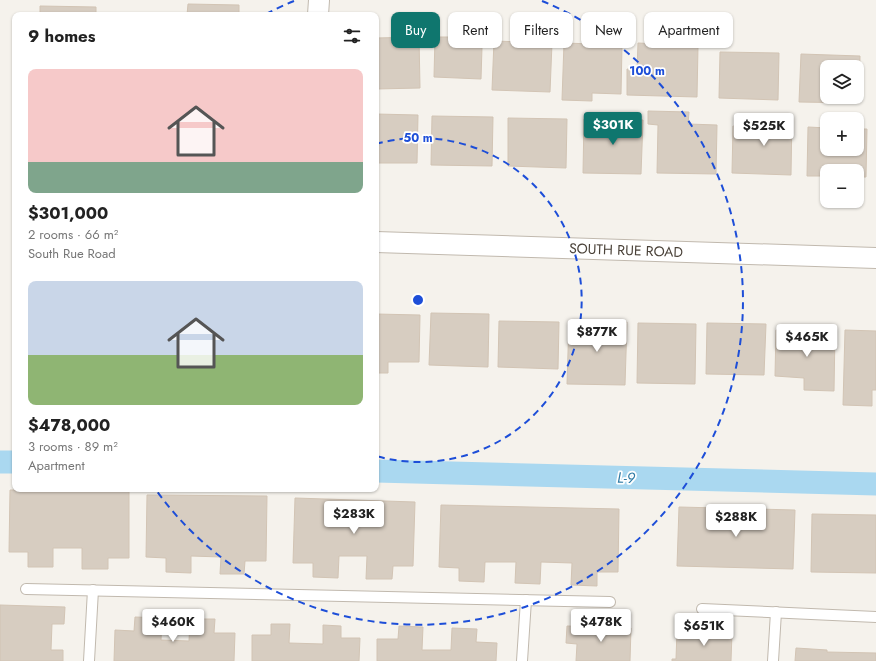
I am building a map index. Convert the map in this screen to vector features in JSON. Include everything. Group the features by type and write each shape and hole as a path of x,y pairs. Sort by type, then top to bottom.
{"street":[{"path":"318,12 319,0"},
{"name":"SOUTH RUE ROAD","path":"379,242 876,258"}],"lane":[{"path":"26,589 610,602"},
{"path":"89,661 94,590"},
{"path":"522,661 526,600"},
{"path":"702,609 876,617"},
{"path":"773,661 776,612"}],"building":[{"path":"188,4 239,5 239,12 187,12"},
{"path":"40,6 96,7 96,12 40,12"},
{"path":"440,37 448,37 448,48 482,48 481,79 434,77 435,48 440,48"},
{"path":"379,38 391,38 391,48 419,48 420,88 379,89"},
{"path":"502,41 510,42 510,48 552,48 550,92 492,90 494,48 502,48"},
{"path":"573,43 581,44 581,48 622,48 621,94 592,93 592,101 562,100 564,48 573,48"},
{"path":"638,43 644,43 644,48 698,48 697,97 627,95 627,69 637,70"},
{"path":"720,52 779,53 778,100 719,98"},
{"path":"801,54 860,56 860,60 820,60 820,102 799,102"},
{"path":"648,111 689,112 688,124 717,125 716,174 657,173 658,125 648,124"},
{"path":"379,114 418,115 417,163 379,163"},
{"path":"764,115 792,115 791,175 732,173 733,126 763,127"},
{"path":"432,116 493,117 492,166 431,165"},
{"path":"508,118 567,119 566,168 508,166"},
{"path":"584,119 643,120 641,174 583,173"},
{"path":"808,127 820,128 820,156 864,156 864,129 867,129 866,177 864,177 864,164 820,164 820,176 807,176"},
{"path":"431,313 489,314 488,367 429,365"},
{"path":"379,314 420,315 419,362 388,362 388,373 379,373"},
{"path":"569,320 627,322 625,385 567,384"},
{"path":"499,321 559,322 558,369 498,367"},
{"path":"638,323 696,324 695,384 637,383"},
{"path":"707,323 766,324 764,375 706,374"},
{"path":"776,330 835,332 834,391 804,390 804,378 775,376"},
{"path":"845,330 876,331 876,390 872,390 872,406 843,405"},
{"path":"10,490 12,490 12,492 129,492 129,558 108,558 108,569 82,569 82,548 53,548 53,567 28,567 28,552 9,552"},
{"path":"147,495 267,496 266,561 245,561 244,574 220,574 221,557 191,556 191,573 166,572 166,558 146,557"},
{"path":"295,498 415,502 413,566 393,566 392,579 366,579 367,556 339,556 338,578 313,577 313,563 293,563"},
{"path":"441,505 619,509 618,572 597,572 597,586 571,585 572,563 541,562 540,584 515,583 516,562 485,562 484,582 459,581 459,568 439,567"},
{"path":"679,507 795,510 793,569 677,566"},
{"path":"812,514 876,515 876,573 811,572"},
{"path":"0,605 65,607 64,624 52,624 51,650 63,650 63,661 0,661"},
{"path":"135,617 162,618 161,640 189,641 190,619 215,619 214,633 235,633 234,661 114,661 115,630 134,631"},
{"path":"271,624 290,624 289,643 323,644 323,625 341,626 341,638 360,638 359,661 252,661 252,635 271,635"},
{"path":"399,626 423,627 422,650 451,650 452,628 477,629 476,642 497,643 496,661 377,661 377,639 398,639"},
{"path":"567,626 631,628 630,661 576,661 577,644 566,643"},
{"path":"677,631 732,633 731,661 672,661 672,659 676,659"},
{"path":"796,648 827,650 827,652 876,653 876,661 795,661"}],"waterway":[{"name":"L-9","path":"0,462 12,462"},
{"name":"L-9","path":"379,471 876,484"}]}
